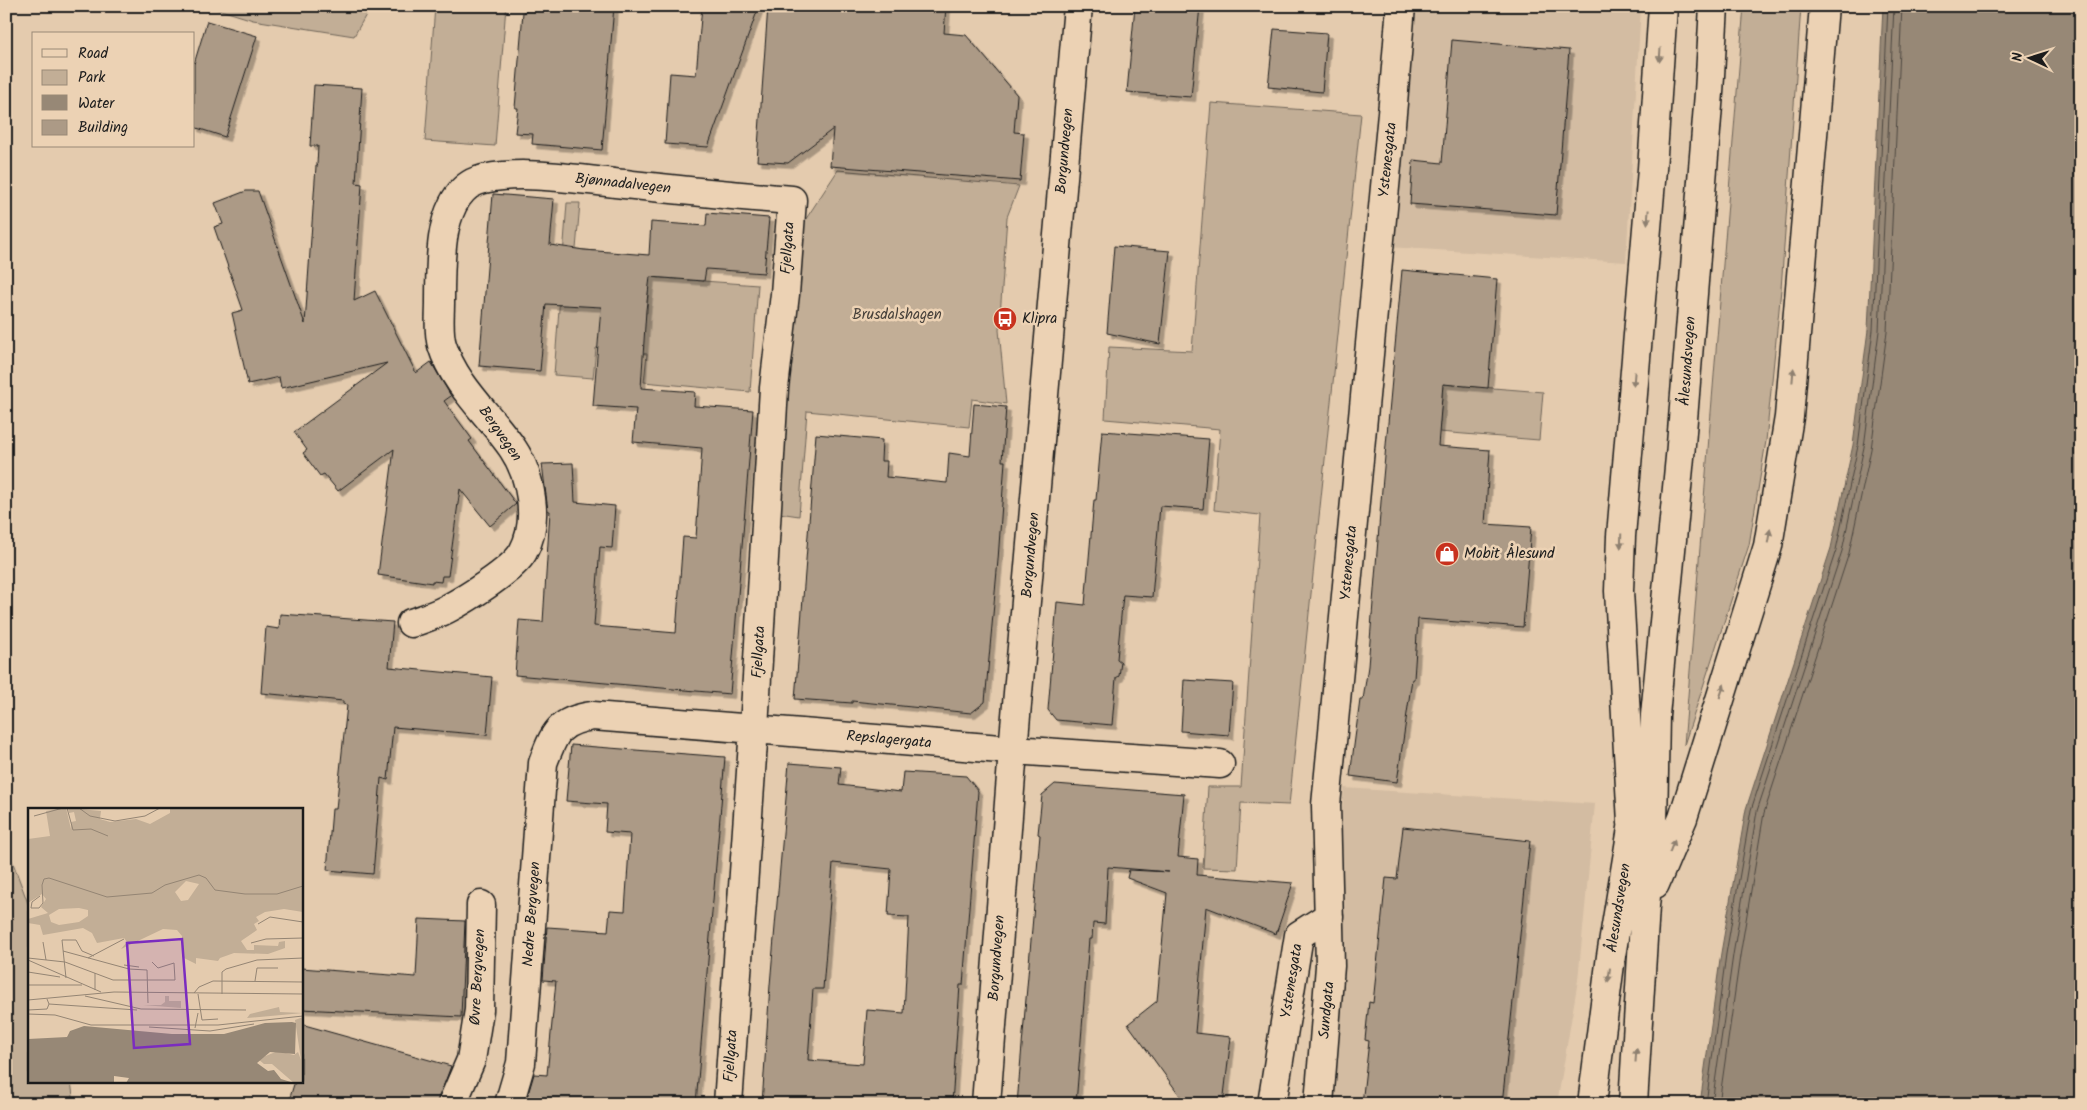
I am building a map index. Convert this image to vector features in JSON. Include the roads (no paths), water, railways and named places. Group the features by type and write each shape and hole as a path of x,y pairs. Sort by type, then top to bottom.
{"main road":[{"name":"Borgundvegen","path":"986,1104 1013,750 1078,6"},
{"name":"Ystenesgata","path":"1272,1104 1299,936 1329,916 1326,805 1394,103 1401,6"},
{"path":"1632,823 1619,591 1621,536 1651,179 1663,6"},
{"name":"Ålesundsvegen","path":"1633,1104 1645,906 1654,826 1655,715 1680,457 1709,94 1714,6"},
{"path":"1645,906 1683,818 1768,546 1789,417 1824,6"},
{"name":"Bjønnadalvegen","path":"460,194 476,181 509,175 792,200"},
{"name":"Bergvegen","path":"411,623 446,610 499,575 522,554 530,528 530,495 521,462 462,382 446,357 441,344 439,330 440,264 445,226 450,209 460,194"},
{"name":"Fjellgata","path":"728,1104 754,728 774,388 785,294 792,200"},
{"name":"Ålesundsvegen","path":"1592,1104 1632,823 1655,715"},
{"name":"Repslagergata","path":"562,727 575,718 593,716 1013,750 1220,764"},
{"name":"Nedre Bergvegen","path":"509,1104 521,1063 543,763 551,741 562,727"},
{"name":"Øvre Bergvegen","path":"452,1104 470,1060 479,1010 481,905"},
{"name":"Sundgata","path":"1319,1104 1330,966 1329,916"}],"water":[{"path":"1883,6 2081,6 2081,1104 1700,1104 1721,953 1746,809 1831,548 1853,445 1868,330"}],"place":[{"name":"Klipra","path":"1005,319"},
{"name":"Mobit Ålesund","path":"1447,554"}],"park label":[{"name":"Brusdalshagen","path":"897,315"}]}
